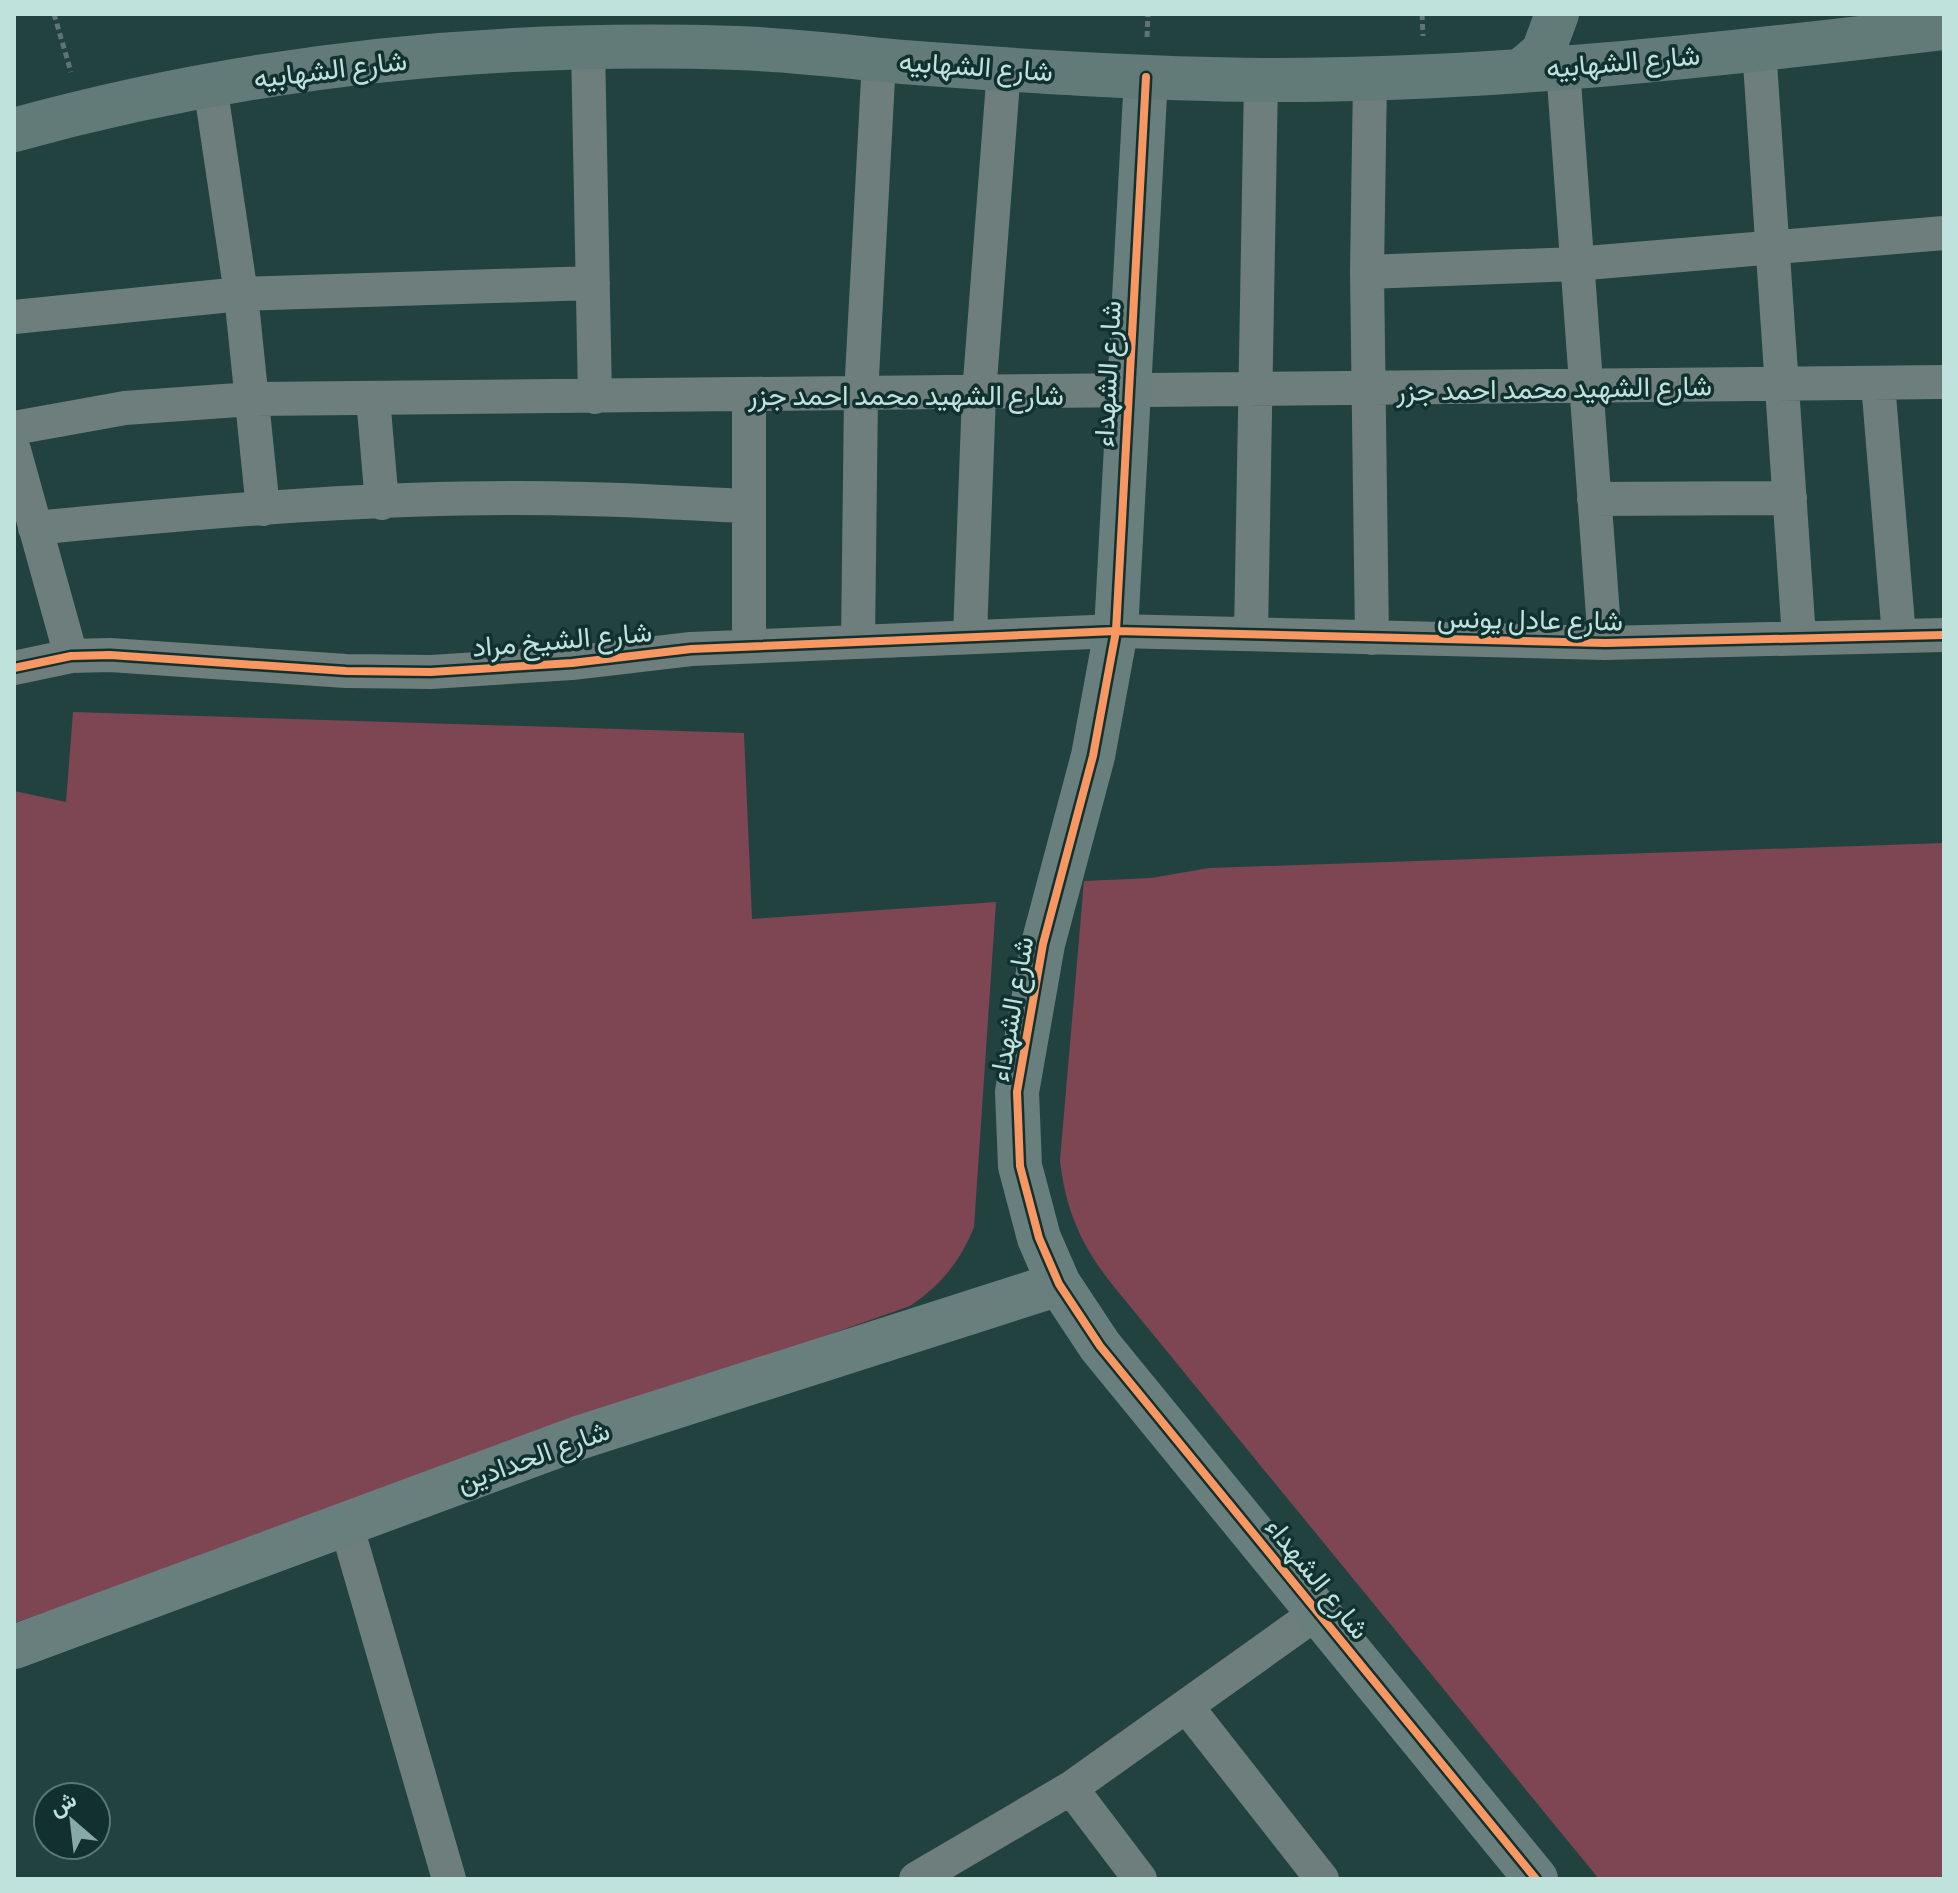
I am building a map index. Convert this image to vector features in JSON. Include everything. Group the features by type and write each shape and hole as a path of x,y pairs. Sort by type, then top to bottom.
{"highway":[{"path":"766,14 777,34 794,51"},
{"path":"1543,69 1543,52 1557,14"},
{"name":"شارع الشهابيه","path":"14,130 82,111 210,85 426,56 588,47 794,51 879,60 1146,77 1370,79 1543,69 1944,28"}],"street":[{"path":"588,47 595,397"},
{"path":"1759,48 1775,247 1799,638"},
{"path":"858,641 861,395 879,60"},
{"path":"970,636 979,394 1004,69"},
{"path":"1543,69 1575,264 1605,643"},
{"name":"شارع الشهداء","path":"1146,77 1116,631 1093,756 1040,954 1017,1092 1017,1142 1025,1191 1039,1238 1059,1284 1100,1346 1536,1879"},
{"path":"1370,79 1367,272 1372,638"},
{"path":"1251,634 1261,80"},
{"path":"210,85 241,294 263,509"},
{"path":"1367,272 1575,264 1944,233"},
{"path":"14,317 241,294 593,283"},
{"name":"شارع الشهيد محمد احمد جزر","path":"14,428 125,408 252,399 1127,393 1944,382"},
{"path":"1878,383 1899,636"},
{"path":"749,396 749,646"},
{"path":"373,398 382,503"},
{"path":"14,450 71,656"},
{"path":"35,528 263,509 382,503 585,498 749,506"},
{"path":"1594,499 1790,498"},
{"name":"شارع عادل يونس","path":"1116,631 1605,643 1944,635"},
{"name":"شارع الشيخ مراد","path":"14,668 71,656 130,655 346,671 431,672 749,646 1116,631"},
{"name":"شارع الحدادين","path":"14,1647 581,1437 1059,1284"},
{"path":"346,1524 449,1879"},
{"path":"916,1879 1071,1788 1318,1612"},
{"path":"1187,1707 1322,1879"},
{"path":"1071,1788 1140,1879"}],"path":[{"path":"54,14 82,111"}],"shaded area":[{"path":"73,712 744,733 752,919 996,902 974,1227 956,1262 931,1290 910,1306 14,1623 14,791 66,802"},
{"path":"1944,843 1944,1879 1599,1879 1111,1283 1083,1240 1070,1210 1060,1160 1084,881 1151,878 1209,868"}],"cycle path":[{"path":"1146,77 1116,631 1093,756 1043,944 1017,1092 1020,1166 1039,1238 1059,1284 1100,1346 1536,1879"},
{"path":"14,668 71,656 110,655 346,671 431,672 572,663 691,649 1116,631 1605,643 1944,635"}]}
